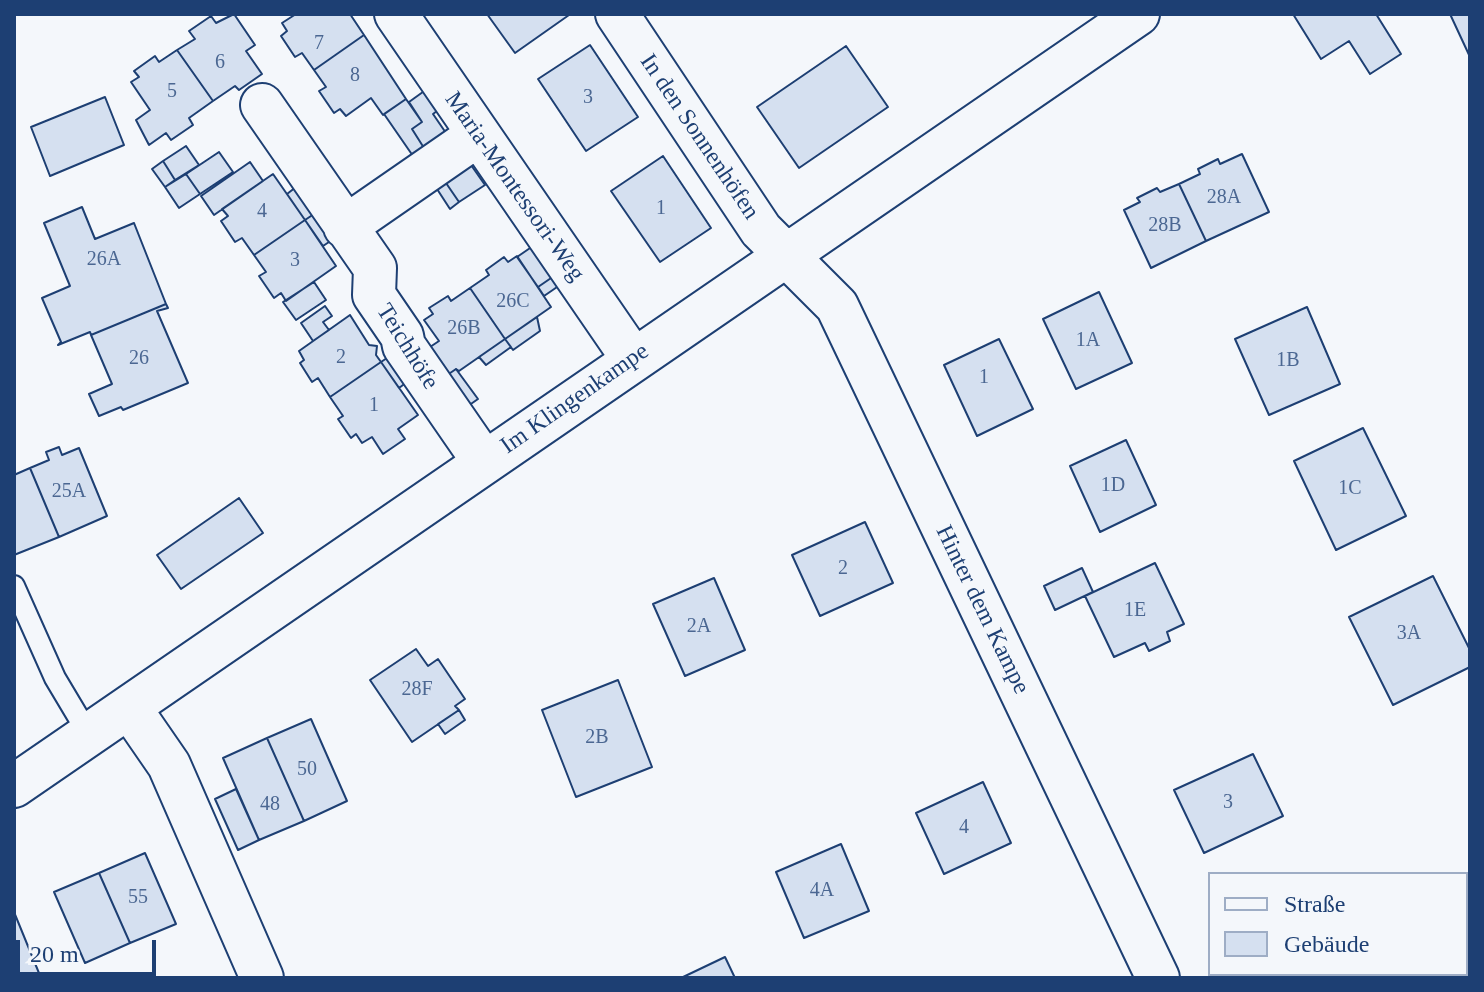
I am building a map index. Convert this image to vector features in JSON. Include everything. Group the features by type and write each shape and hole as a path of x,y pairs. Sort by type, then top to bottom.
{"street":[{"name":"Maria-Montessori-Weg","path":"396,14 633,359"},
{"name":"In den Sonnenhöfen","path":"617,14 761,230 787,255"},
{"name":"Im Klingenkampe","path":"14,786 1138,14"},
{"name":"Teichhöfe","path":"262,105 375,268 374,295 402,336 404,346 484,462"},
{"path":"345,227 478,135"},
{"name":"Hinter dem Kampe","path":"787,255 837,306 1158,978"},
{"path":"129,707 169,765 262,978"}],"lane":[{"path":"14,586 55,678 89,735"}],"building":[{"path":"234,14 255,45 246,51 262,74 239,90 235,86 213,101 177,50 195,39 189,31 211,16 216,23"},
{"path":"296,14 350,14 364,35 314,70 302,53 295,57 281,36 287,31 282,23"},
{"path":"487,14 569,14 569,15 515,53"},
{"path":"1293,14 1376,14 1401,54 1370,74 1349,41 1321,59"},
{"path":"1450,14 1470,14 1470,57"},
{"path":"364,35 406,99 383,115 371,98 346,116 340,109 334,113 319,91 326,87 314,70"},
{"path":"590,45 638,117 586,151 538,79"},
{"path":"846,46 888,107 799,168 757,107"},
{"path":"177,50 213,101 189,118 193,125 171,140 166,133 149,145 136,120 150,110 131,82 139,77 134,71 155,56 159,62"},
{"path":"427,89 441,108 433,114 446,133 424,148 412,129 422,122 409,102"},
{"path":"105,97 124,145 50,176 31,127"},
{"path":"406,99 422,122 412,129 424,148 413,156 384,114"},
{"path":"186,146 199,165 175,180 163,161"},
{"path":"219,152 233,172 200,194 186,174"},
{"path":"1242,154 1269,212 1206,241 1179,184 1200,174 1198,169 1218,159 1220,164"},
{"path":"663,156 711,228 660,262 611,191"},
{"path":"163,161 175,180 165,187 152,169"},
{"path":"250,162 263,181 214,215 201,196"},
{"path":"471,165 485,185 459,202 446,183"},
{"path":"186,174 200,194 179,208 165,187"},
{"path":"273,174 305,220 254,255 242,238 235,242 221,221 228,216 222,209"},
{"path":"446,183 459,202 450,209 437,189"},
{"path":"1179,184 1206,241 1151,268 1124,210 1140,202 1137,198 1157,188 1160,192"},
{"path":"296,187 314,214 305,220 287,194"},
{"path":"82,207 95,239 134,223 166,304 58,345 61,342 42,298 70,286 44,223"},
{"path":"314,214 332,240 323,246 305,220"},
{"path":"305,220 336,266 286,301 281,293 274,298 259,276 266,272 254,255"},
{"path":"533,246 554,276 538,287 517,257"},
{"path":"517,256 551,307 505,339 470,288 489,275 486,270 504,257 508,262"},
{"path":"554,276 560,285 544,296 538,287"},
{"path":"314,282 326,300 296,320 283,302"},
{"path":"470,288 505,339 459,371 456,369 437,382 418,355 439,341 424,320 433,314 429,308 448,296 451,301"},
{"path":"1099,292 1132,363 1076,389 1043,319"},
{"path":"166,304 168,308 157,311 188,383 123,410 121,407 99,416 89,394 112,384 91,335"},
{"path":"325,306 332,316 323,322 329,330 313,341 301,323"},
{"path":"1307,307 1340,384 1269,415 1235,339"},
{"path":"350,315 369,345 377,346 376,355 381,362 330,397 318,378 312,382 300,363 304,360 299,351"},
{"path":"537,317 540,331 513,350 505,339"},
{"path":"505,339 511,347 486,365 479,357"},
{"path":"999,339 1033,409 977,436 944,365"},
{"path":"390,356 407,382 399,388 381,362"},
{"path":"381,362 418,415 398,429 405,439 383,454 372,437 362,443 356,434 351,438 338,419 343,416 330,397"},
{"path":"456,369 478,399 458,413 437,382"},
{"path":"1363,428 1406,516 1336,550 1294,461"},
{"path":"1126,440 1156,505 1100,532 1070,466"},
{"path":"59,447 62,455 79,448 107,516 59,537 30,468 49,460 46,452"},
{"path":"30,468 59,537 14,555 14,475"},
{"path":"239,498 263,533 181,589 157,555"},
{"path":"865,522 893,583 820,616 792,555"},
{"path":"1155,563 1184,624 1167,632 1170,641 1149,651 1145,643 1114,657 1085,596"},
{"path":"1082,568 1093,592 1055,610 1044,586"},
{"path":"1433,576 1470,650 1470,667 1393,705 1349,617"},
{"path":"714,578 745,650 685,676 653,604"},
{"path":"416,649 428,666 438,659 465,699 455,706 459,710 412,742 370,680"},
{"path":"618,680 652,767 576,797 542,710"},
{"path":"459,710 465,720 445,734 438,724"},
{"path":"311,719 347,801 304,821 267,738"},
{"path":"267,738 304,821 259,840 223,758"},
{"path":"1253,754 1283,816 1204,853 1174,790"},
{"path":"983,782 1011,843 944,874 916,813"},
{"path":"236,789 259,840 238,850 215,799"},
{"path":"841,844 869,911 804,938 776,872"},
{"path":"145,853 176,924 130,943 99,873"},
{"path":"99,873 130,943 85,963 54,892"},
{"path":"14,912 41,978 14,978"},
{"path":"725,957 735,978 681,978"}]}
